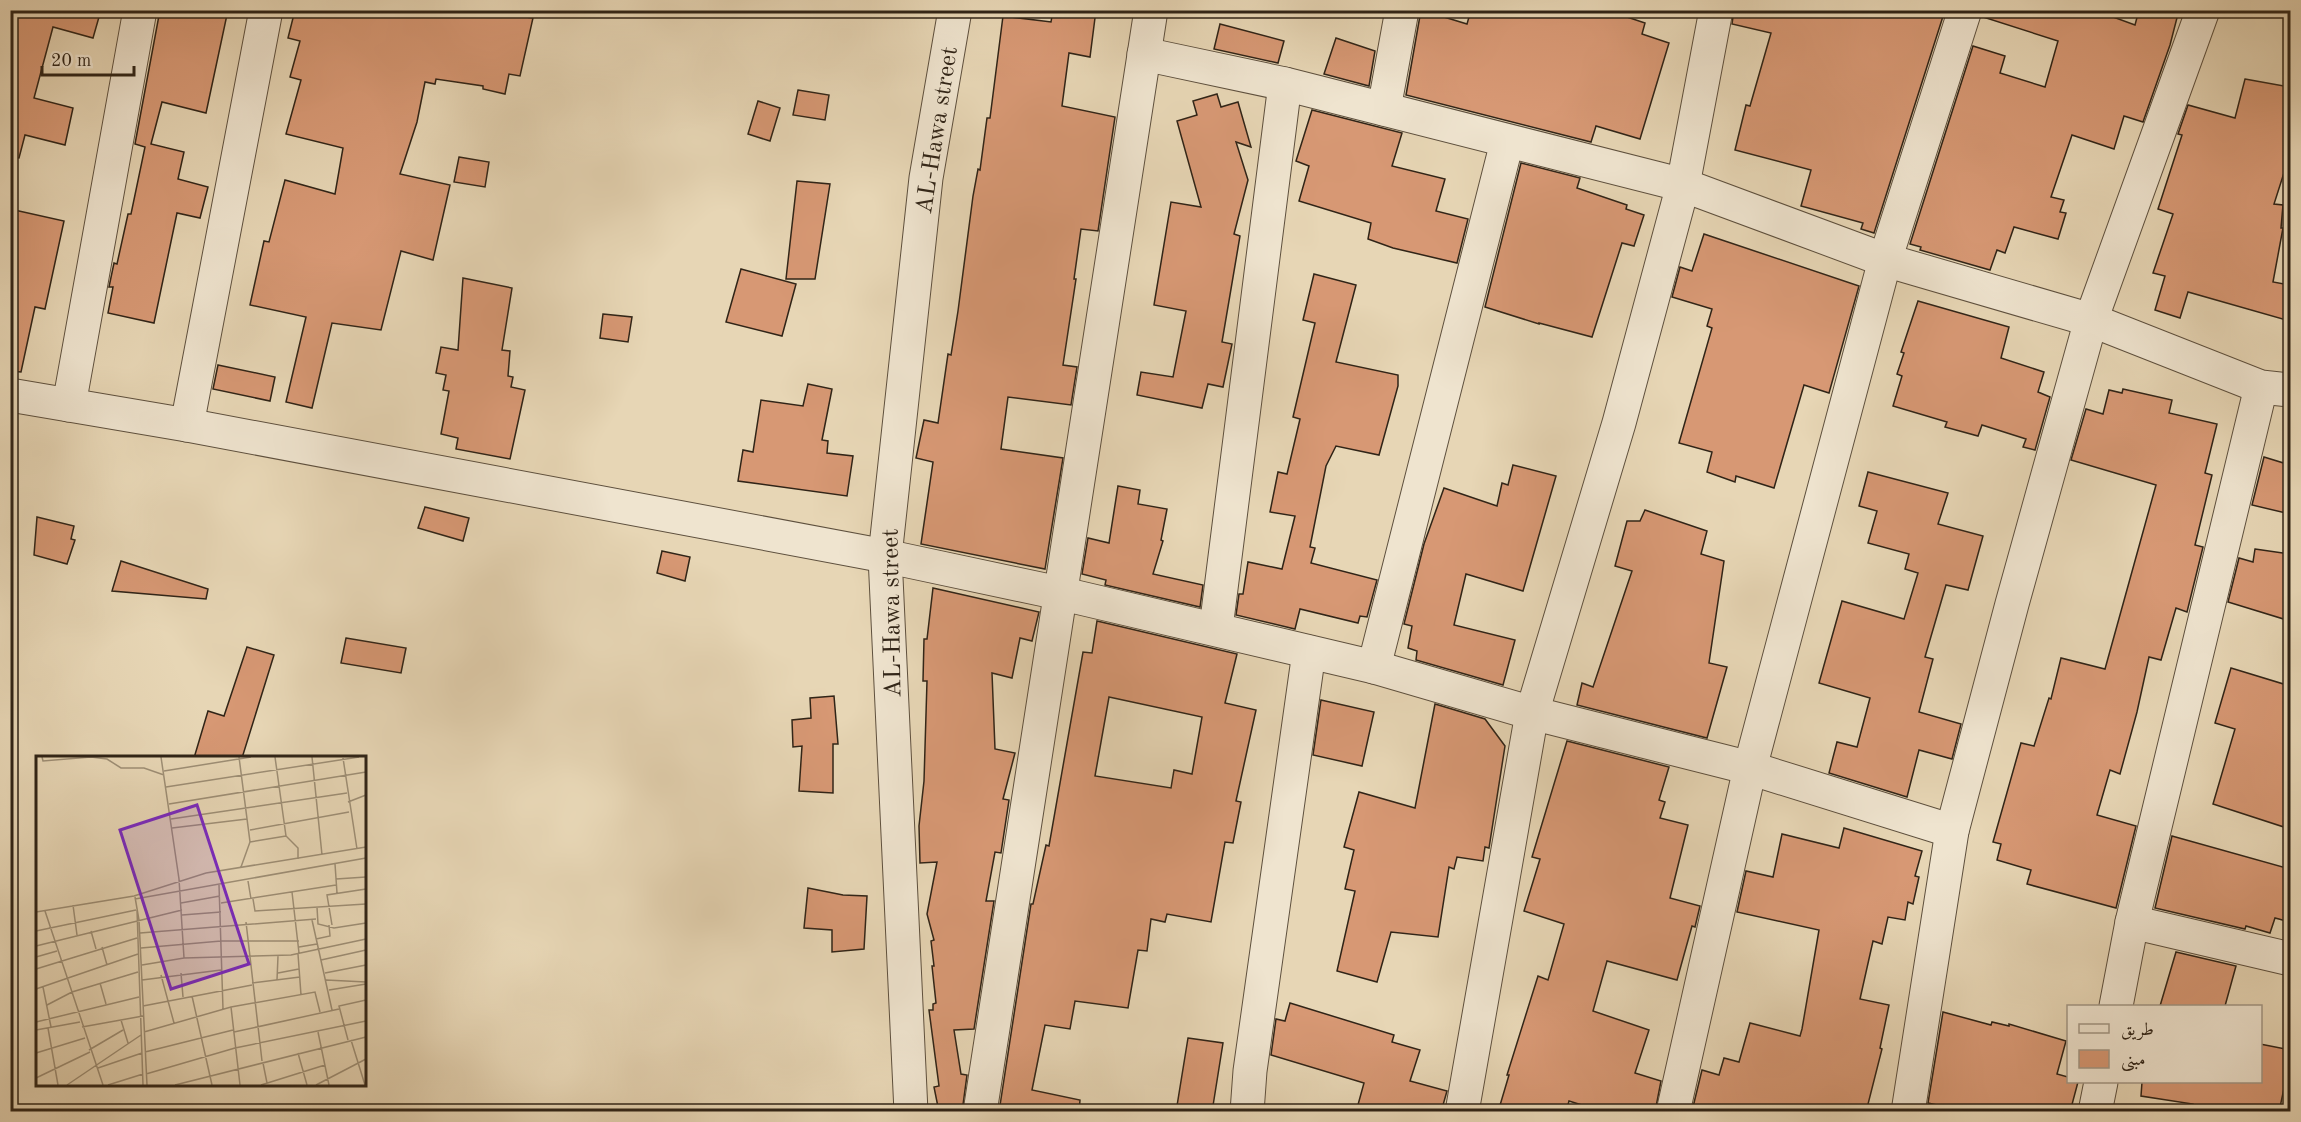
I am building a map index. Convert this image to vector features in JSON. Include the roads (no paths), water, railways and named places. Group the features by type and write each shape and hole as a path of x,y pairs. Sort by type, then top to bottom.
{"street":[{"path":"69,405 140,10"},
{"path":"188,424 266,10"},
{"name":"AL-Hawa street","path":"911,1112 885,556 926,178 955,10"},
{"path":"980,1112 1151,10"},
{"path":"1384,109 1402,10"},
{"path":"1462,1112 1532,713 1619,423 1683,185 1716,10"},
{"path":"1673,1112 1750,768 1885,260 1965,10"},
{"path":"1908,1112 1952,831 2012,604 2091,320 2203,10"},
{"path":"1144,54 1286,84 1683,185 1885,260 2091,320 2276,388 2132,922 2116,1005"},
{"path":"1216,628 1286,84"},
{"path":"1374,667 1507,142"},
{"path":"10,395 188,424 885,556 1216,628 1374,667 1532,713 1750,768 1952,831"},
{"path":"1247,1112 1250,1071 1309,652"},
{"path":"2132,922 2290,959"},
{"path":"2095,1112 2101,1083"}]}
